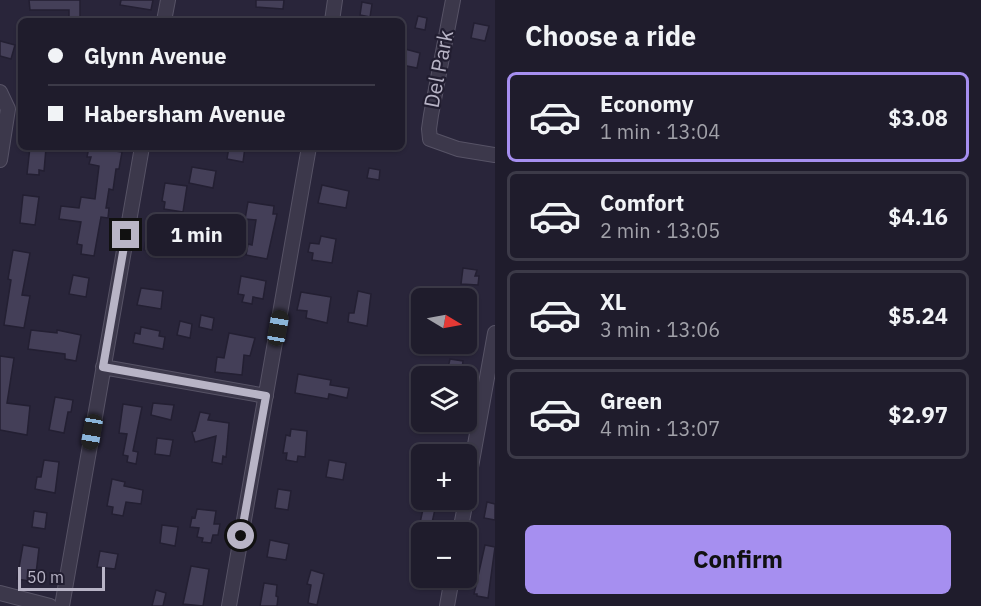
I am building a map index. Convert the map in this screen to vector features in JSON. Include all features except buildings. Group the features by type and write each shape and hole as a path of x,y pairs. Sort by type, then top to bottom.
{"street":[{"path":"165,18 168,0"},
{"path":"332,18 335,0"},
{"name":"Del Park","path":"453,0 430,115 430,139 458,149 495,155"},
{"path":"0,92 8,110 0,160"},
{"path":"62,606 141,150"},
{"path":"229,606 308,150"},
{"path":"475,444 495,333"},
{"path":"103,367 266,396"},
{"path":"447,606 450,588"},
{"path":"0,593 50,606"}],"route":[{"path":"126,235 103,367 266,396 241,536"}]}
